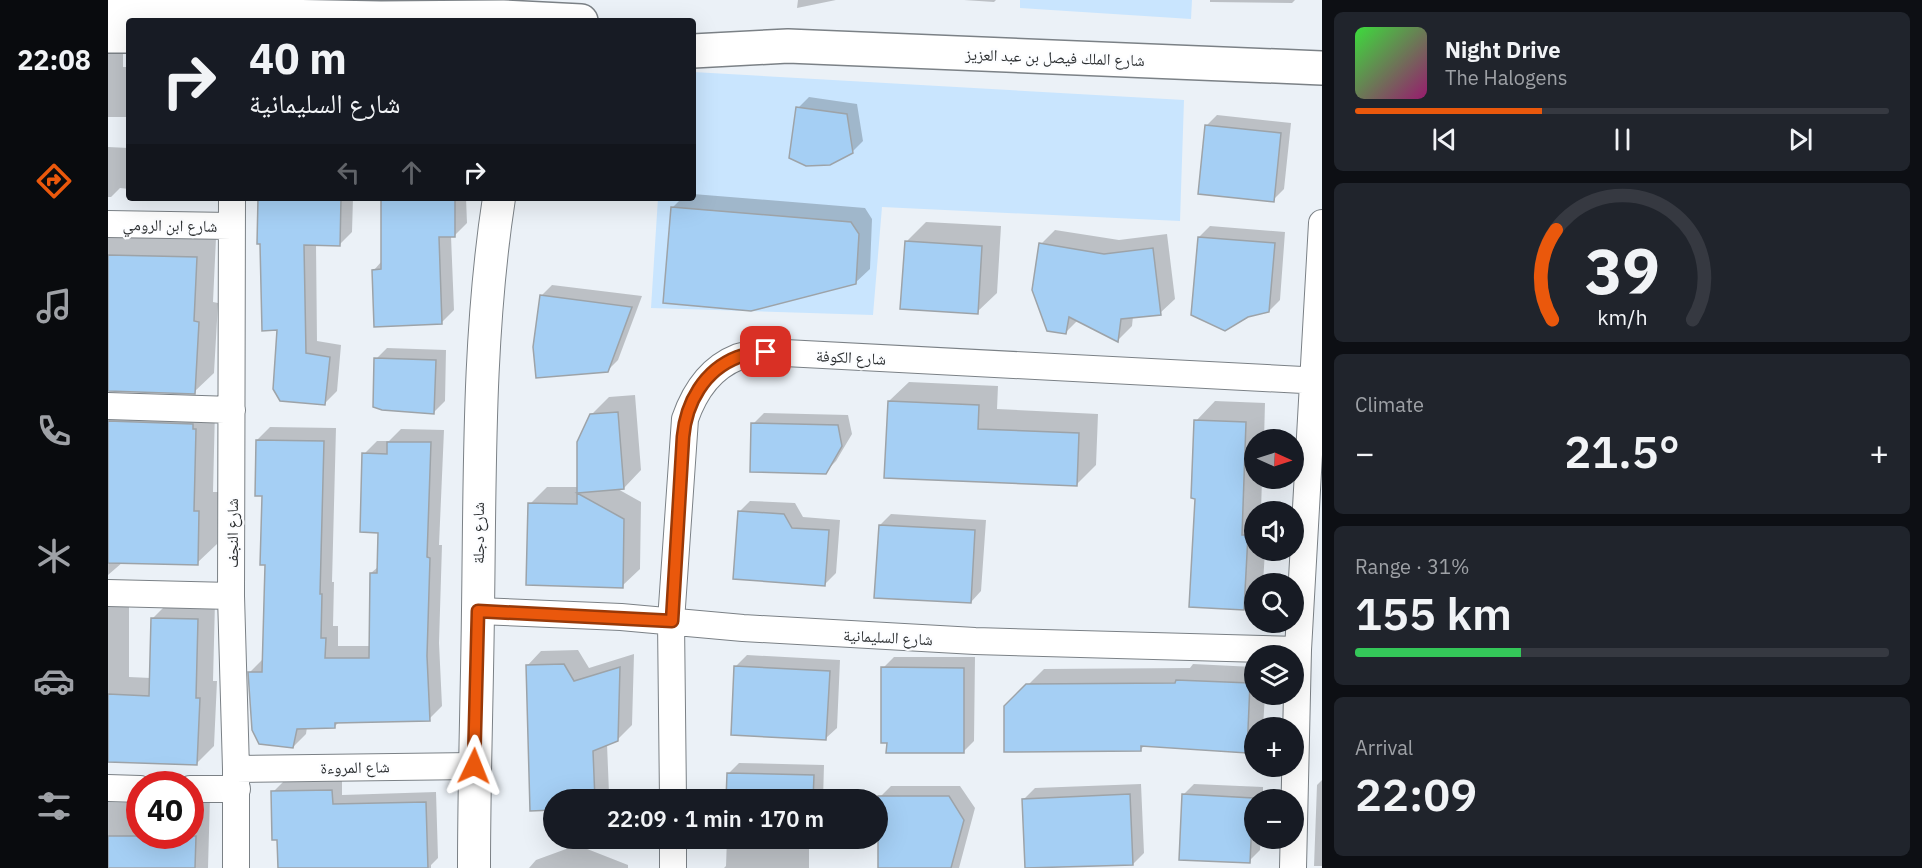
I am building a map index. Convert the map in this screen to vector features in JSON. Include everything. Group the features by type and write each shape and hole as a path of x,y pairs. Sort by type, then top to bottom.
{"main road":[{"path":"108,11 347,17 542,13 566,18"},
{"name":"شارع الملك فيصل بن عبد العزيز","path":"696,28 788,46"},
{"path":"108,36 126,36"},
{"name":"شارع الملك فيصل بن عبد العزيز","path":"696,51 788,46 1322,68"}],"street":[{"name":"شارع النجف","path":"232,201 231,596 237,779 236,868"},
{"name":"شارع دجلة","path":"474,868 478,503 487,299 499,201"},
{"path":"1298,645 1318,381 1322,223"},
{"name":"شارع ابن الرومي","path":"108,224 231,226"},
{"name":"شارع الكوفة","path":"673,789 672,621 685,419 691,401 703,383 724,365 739,357 766,352 1318,381"},
{"path":"108,406 232,410"},
{"path":"108,593 231,596"},
{"name":"شارع السليمانية","path":"478,611 975,641 1244,648"},
{"path":"1293,868 1297,705"},
{"name":"شاع المروءة","path":"204,786 237,779 474,766"},
{"path":"108,788 126,789"},
{"path":"673,849 673,868"}],"shaded area":[{"path":"1020,0 1192,0 1191,19 1020,8"},
{"path":"696,72 1184,100 1180,221 882,207 873,315 651,308 658,201 696,201"}],"building":[{"path":"796,107 847,114 853,153 830,165 806,166 789,158"},
{"path":"1205,125 1281,133 1274,202 1198,194"},
{"path":"258,201 341,201 340,246 304,245 306,353 330,357 325,405 280,401 273,389 277,330 262,331 260,244 257,244"},
{"path":"381,201 455,201 455,237 439,237 442,324 374,327 372,270 381,269"},
{"path":"671,207 851,222 859,234 856,284 751,311 663,303"},
{"path":"1198,237 1275,243 1269,312 1248,317 1225,331 1191,315"},
{"path":"905,241 982,246 978,314 900,309"},
{"path":"1039,243 1104,254 1153,248 1161,315 1121,319 1118,342 1069,317 1066,334 1047,331 1032,290"},
{"path":"108,255 197,257 194,321 199,322 195,394 108,391"},
{"path":"540,295 632,307 608,372 536,378 533,347"},
{"path":"374,358 436,360 434,414 382,410 373,407"},
{"path":"888,401 979,405 978,429 1079,433 1077,486 884,478"},
{"path":"618,412 624,489 577,493 577,442 590,414"},
{"path":"1194,420 1246,422 1242,535 1244,535 1244,561 1247,561 1246,573 1244,573 1244,610 1189,607 1195,499 1191,498"},
{"path":"108,421 193,424 193,429 196,429 194,511 199,511 198,565 108,563"},
{"path":"751,423 838,425 842,446 826,474 750,472"},
{"path":"256,440 324,441 320,594 322,594 321,638 326,638 325,658 369,658 370,573 377,573 378,533 360,532 362,453 387,454 387,442 431,442 427,557 430,558 427,656 430,721 335,723 335,728 297,729 293,748 259,744 252,730 248,672 262,672 265,565 260,565 262,496 255,496"},
{"path":"577,493 624,519 623,588 526,585 528,503 577,504"},
{"path":"738,511 784,514 792,528 829,530 825,586 733,579"},
{"path":"879,525 975,530 971,603 874,598"},
{"path":"151,618 198,619 196,698 200,698 197,765 108,762 108,694 149,696"},
{"path":"564,664 574,681 620,667 618,741 593,751 595,789 543,789 543,810 530,811 526,665"},
{"path":"734,666 830,671 826,740 731,735"},
{"path":"881,667 964,668 964,753 886,753 887,743 881,743"},
{"path":"1176,680 1244,683 1244,705 1249,705 1249,717 1244,717 1244,753 1141,746 1141,751 1004,752 1004,706 1026,684 1175,683"},
{"path":"727,773 814,775 813,789 726,789"},
{"path":"332,790 333,804 426,802 428,868 278,868 277,840 272,840 271,791"},
{"path":"1130,794 1133,865 1025,868 1022,799"},
{"path":"1182,794 1244,797 1244,849 1251,849 1250,863 1179,860"},
{"path":"888,796 949,796 964,820 951,868 878,868 878,849 888,849"},
{"path":"108,836 126,836 126,849 196,849 195,868 108,868"}],"route":[{"path":"474,766 478,611 672,621 683,437 685,419 691,401 703,383 724,365 739,357 766,352"}]}
